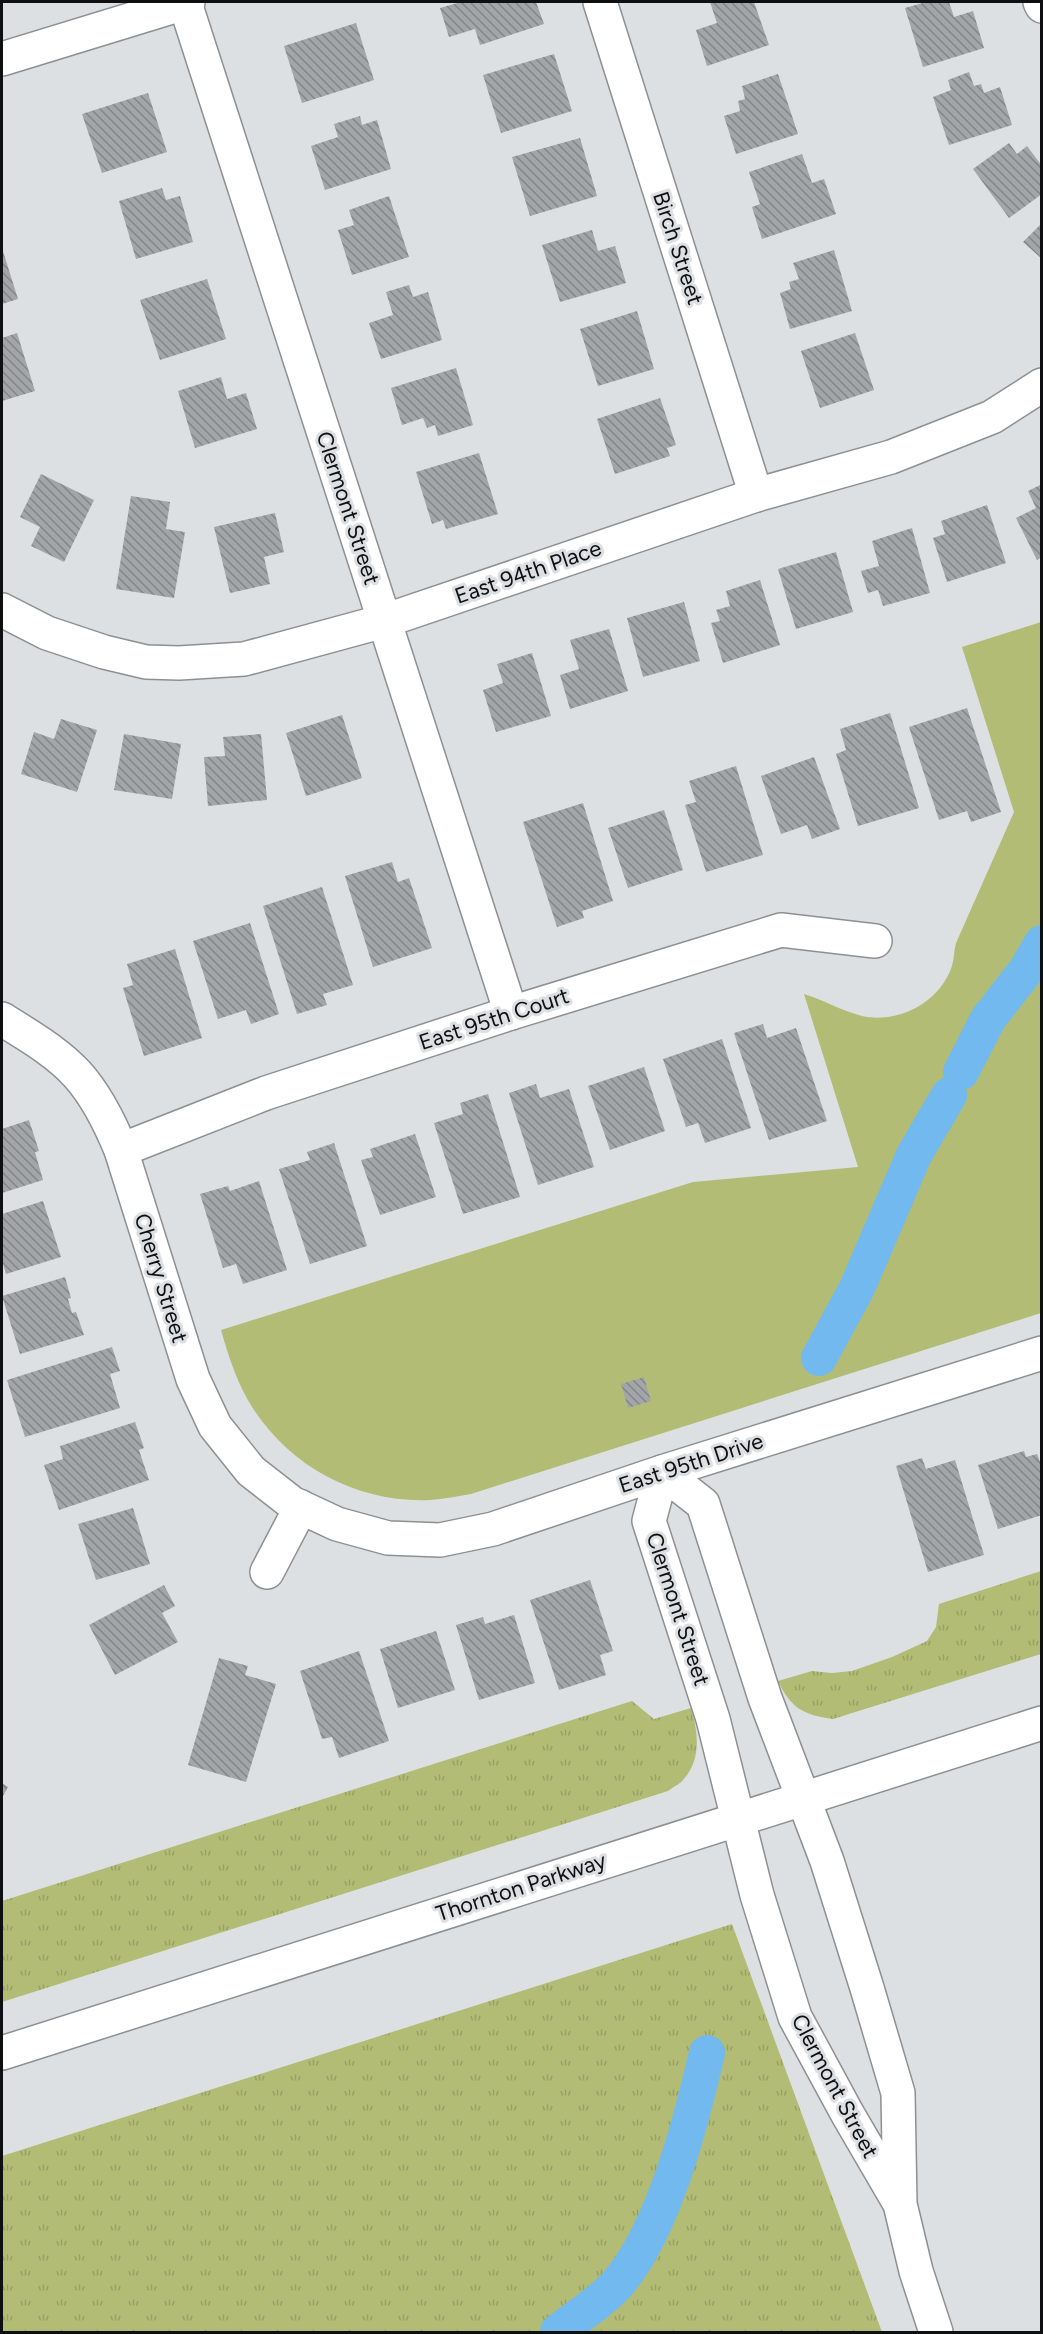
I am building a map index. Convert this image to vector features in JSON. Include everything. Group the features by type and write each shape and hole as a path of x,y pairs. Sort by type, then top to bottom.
{"street":[{"path":"2,59 186,2"},
{"name":"Clermont Street","path":"186,2 511,1013"},
{"name":"Birch Street","path":"600,2 756,495"},
{"path":"1040,2 1041,6"},
{"name":"East 94th Place","path":"2,610 47,633 104,652 146,662 179,663 244,659 384,621 756,495 891,457 992,417 1041,385"},
{"name":"East 95th Court","path":"121,1150 266,1093 511,1013 780,930 875,941"},
{"name":"Cherry Street","path":"2,1019 42,1044 77,1074 106,1115 121,1150 193,1379 216,1426 251,1471 292,1503 337,1524"},
{"name":"East 95th Drive","path":"337,1524 388,1538 440,1540 493,1529 662,1472 1041,1353"},
{"name":"Clermont Street","path":"900,2204 795,2017 757,1895 713,1719 649,1521 662,1472 702,1504 765,1698 827,1861 898,2093 900,2204 916,2271 936,2332"},
{"path":"267,1572 301,1507"},
{"name":"Thornton Parkway","path":"2,2053 802,1797 1041,1723"}],"green space":[{"path":"1041,622 1041,1313 471,1494 430,1500 378,1496 330,1478 308,1465 288,1449 270,1431 248,1401 234,1372 221,1330 693,1182 858,1167 804,994 862,1016 890,1017 916,1008 928,1000 946,979 952,966 956,943 1014,812 962,647"},
{"path":"1041,1571 1041,1654 833,1719 799,1709 788,1698 778,1681 812,1671 832,1673 852,1671 892,1657 927,1641 936,1627 939,1604"},
{"path":"632,1701 654,1719 691,1708 697,1736 696,1754 689,1772 682,1781 668,1791 2,2002 2,1901"},
{"path":"732,1924 882,2332 2,2332 2,2156"}],"building":[{"path":"461,2 536,2 544,24 480,45 475,29 449,37 440,8"},
{"path":"710,2 754,2 769,45 707,66 696,30 717,23"},
{"path":"926,2 949,2 954,17 973,11 984,48 923,67 905,8"},
{"path":"356,23 374,80 302,103 284,46"},
{"path":"554,54 572,111 501,133 483,75"},
{"path":"969,72 974,86 981,84 984,93 1000,87 1012,125 949,145 933,97 951,90 948,80"},
{"path":"778,74 798,134 736,154 724,116 740,111 738,101 745,99 742,86"},
{"path":"148,93 167,152 102,173 82,114"},
{"path":"360,116 362,125 377,120 391,169 325,190 311,146 338,137 334,124"},
{"path":"580,138 597,196 530,216 512,157"},
{"path":"1009,143 1017,154 1027,146 1042,166 1042,194 1009,218 973,169"},
{"path":"802,154 812,183 824,179 836,214 762,239 752,207 760,204 749,172"},
{"path":"162,188 166,200 180,196 193,242 136,259 119,201"},
{"path":"389,196 409,257 352,275 338,230 354,225 349,210"},
{"path":"1042,223 1042,259 1023,242"},
{"path":"592,230 598,251 615,246 626,283 560,302 542,245"},
{"path":"2,248 18,299 2,304"},
{"path":"834,250 852,311 790,329 780,293 791,289 789,282 799,279 793,263"},
{"path":"207,279 226,339 160,360 140,300"},
{"path":"409,285 413,297 428,292 442,340 381,359 369,323 393,315 386,292"},
{"path":"637,311 654,369 598,386 580,329"},
{"path":"17,333 35,391 2,401 2,338"},
{"path":"855,333 874,390 820,408 801,351"},
{"path":"456,368 473,425 438,436 435,425 427,428 423,418 402,425 391,388"},
{"path":"221,377 227,399 246,393 257,429 195,448 178,391"},
{"path":"660,398 676,445 667,448 670,456 615,474 597,419"},
{"path":"479,453 498,514 446,529 443,520 432,524 416,472"},
{"path":"41,474 94,500 64,562 31,546 40,527 20,517"},
{"path":"1042,484 1042,557 1037,560 1016,518 1036,508 1028,491"},
{"path":"131,496 170,502 166,529 185,532 174,598 116,589"},
{"path":"987,505 1006,563 947,582 933,538 945,534 941,521"},
{"path":"275,513 284,552 264,557 270,584 230,593 214,527"},
{"path":"912,528 930,593 883,606 878,590 868,593 861,571 879,566 872,541"},
{"path":"836,552 853,612 796,629 778,569"},
{"path":"760,580 780,645 723,663 711,623 720,621 716,610 730,606 726,591"},
{"path":"684,602 700,661 643,677 627,618"},
{"path":"609,629 628,691 570,709 560,675 579,669 570,640"},
{"path":"532,653 551,716 496,732 483,690 503,683 497,664"},
{"path":"967,708 1001,812 971,822 967,811 939,820 909,727"},
{"path":"890,713 919,808 858,826 836,754 846,750 840,729"},
{"path":"342,715 362,778 306,796 286,733"},
{"path":"61,719 97,730 77,792 21,774 34,732 54,739"},
{"path":"124,734 181,744 172,799 114,790"},
{"path":"261,734 267,800 208,806 204,757 225,756 223,737"},
{"path":"814,757 840,829 812,839 807,825 781,834 761,776"},
{"path":"736,766 763,855 706,872 685,805 696,802 689,781"},
{"path":"583,803 613,901 582,911 584,918 557,927 523,822"},
{"path":"664,810 683,870 628,888 608,828"},
{"path":"392,862 398,882 409,878 432,948 373,967 345,876"},
{"path":"322,887 353,985 323,994 327,1005 297,1014 263,906"},
{"path":"250,923 279,1014 251,1024 246,1010 218,1019 193,941"},
{"path":"175,949 202,1038 144,1056 123,988 133,985 127,964"},
{"path":"763,1024 767,1038 796,1028 827,1121 769,1140 734,1033"},
{"path":"722,1039 751,1128 705,1143 698,1123 686,1127 663,1059"},
{"path":"644,1067 665,1131 610,1150 588,1086"},
{"path":"536,1084 540,1098 569,1089 594,1167 538,1185 509,1093"},
{"path":"488,1094 520,1197 463,1214 434,1123 463,1114 460,1103"},
{"path":"29,1120 39,1151 35,1152 43,1180 2,1193 2,1129"},
{"path":"415,1134 436,1197 380,1215 361,1160 373,1157 370,1149"},
{"path":"334,1143 367,1246 310,1264 279,1169 310,1160 307,1152"},
{"path":"259,1181 287,1270 243,1284 236,1264 223,1268 200,1194 228,1186 230,1191"},
{"path":"43,1201 61,1257 6,1274 2,1260 2,1214"},
{"path":"65,1277 71,1298 68,1299 72,1313 76,1312 84,1335 20,1354 2,1296"},
{"path":"112,1347 120,1371 110,1374 120,1408 25,1437 7,1380"},
{"path":"644,1377 651,1401 628,1408 621,1384"},
{"path":"135,1422 144,1448 139,1450 149,1480 59,1510 44,1465 63,1459 60,1446"},
{"path":"1024,1451 1026,1457 1037,1454 1042,1467 1042,1515 998,1529 978,1465"},
{"path":"922,1458 926,1469 955,1460 984,1555 928,1572 896,1466"},
{"path":"133,1508 150,1564 96,1580 78,1524"},
{"path":"590,1580 613,1651 600,1655 606,1675 559,1690 530,1600"},
{"path":"164,1585 175,1606 162,1613 178,1642 115,1675 89,1625"},
{"path":"514,1615 535,1683 479,1700 456,1625 483,1617 485,1624"},
{"path":"436,1631 455,1690 398,1708 380,1649"},
{"path":"359,1651 389,1741 339,1758 332,1737 322,1739 300,1671"},
{"path":"219,1658 248,1666 245,1675 276,1684 246,1782 188,1765"},
{"path":"2,1783 8,1787 2,1798"}],"waterway":[{"path":"961,1072 988,1019 1027,969 1042,943"},
{"path":"819,1358 857,1288 914,1155 949,1095"},
{"path":"558,2332 618,2283 649,2234 674,2174 707,2053"}]}
